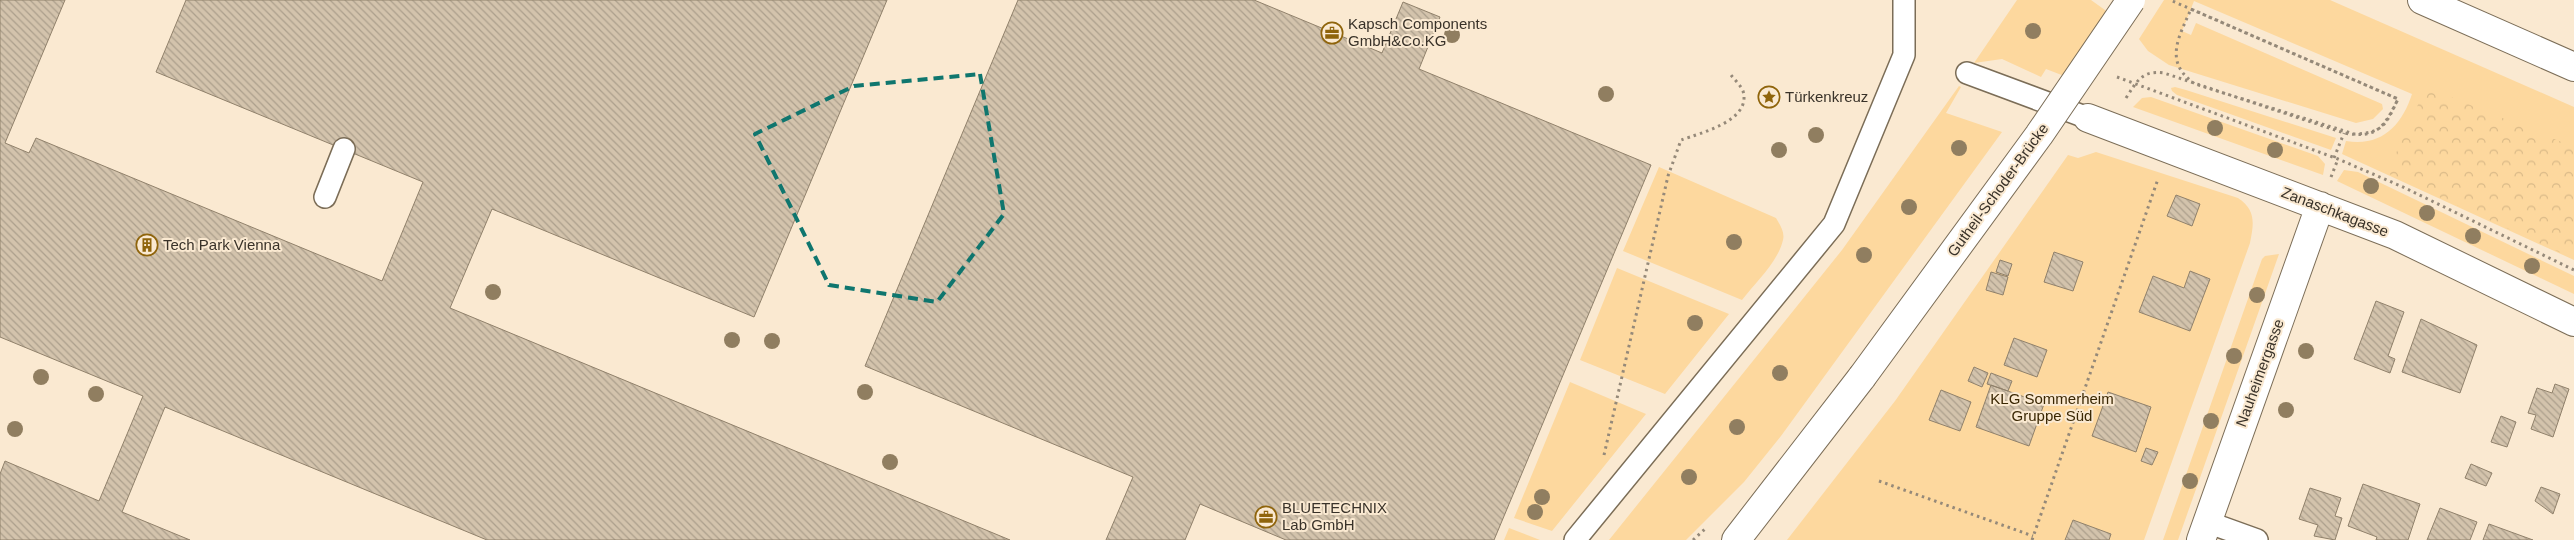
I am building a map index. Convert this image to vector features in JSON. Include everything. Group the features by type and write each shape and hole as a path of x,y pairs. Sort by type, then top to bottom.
{"main road":[{"name":"Gutheil-Schoder-Brücke","path":"1786,477 1862,377 2039,135 2131,0"},
{"path":"2422,0 2574,67"},
{"name":"Zanaschkagasse","path":"2100,122 2395,235 2574,322"},
{"name":"Nauheimergasse","path":"2204,531 2320,206"},
{"path":"1719,540 1786,477"},
{"path":"1736,540 1786,477"}],"lane":[{"path":"1575,540 1834,224 1904,55 1904,0"},
{"path":"1967,73 2100,122"},
{"path":"325,197 344,150"},
{"path":"2204,531 2257,540"}],"path":[{"path":"2100,122 2135,84 2146,74 2152,72 2344,132 2374,133 2388,121 2398,99 2170,0"},
{"path":"2191,9 2176,50 2178,67 2184,76 2195,84"},
{"path":"1604,459 1668,176 1681,140 1725,123 1738,114 1743,102 1743,91 1731,75"},
{"path":"2116,76 2334,158 2403,187 2574,270"},
{"path":"2334,158 2344,132"},
{"path":"1879,481 2032,538 2169,148"}],"highlighted area":[{"path":"980,74 1004,214 937,302 829,285 755,134 854,86"}],"green space":[{"path":"2017,0 2091,0 2105,10 2110,18 2085,84 2046,69 2041,77 2002,59 1974,63"},
{"path":"2164,0 2330,0 2574,107 2574,260 2342,154 2346,141 2370,141 2389,131 2403,115 2412,94 2194,1 2182,31 2191,35 2196,23 2382,104 2383,109 2373,119 2356,123 2169,65 2148,51 2139,39"},
{"path":"1959,86 1961,87 1946,113 2002,132 1781,436 1744,482 1686,540 1609,540 1842,250"},
{"path":"2175,87 2336,138 2331,150 2177,95 2171,88"},
{"path":"2426,87 2574,147 2574,259 2387,173"},
{"path":"2151,97 2318,156 2325,164 2323,175 2133,107 2142,98"},
{"name":"KLG Sommerheim Gruppe Süd","path":"2096,152 2238,198 2251,212 2253,223 2250,243 2144,540 1787,540 1895,401 2068,155 2078,158"},
{"path":"1659,167 1776,218 1783,234 1780,248 1766,272 1742,300 1623,251"},
{"path":"2344,170 2358,172 2574,276 2574,294 2337,181"},
{"path":"2279,254 2178,540 2163,540 2262,259 2265,256"},
{"path":"1617,268 1729,314 1665,394 1580,360"},
{"path":"1570,382 1646,414 1552,531 1514,518"},
{"path":"1509,528 1540,540 1504,540"}],"building":[{"name":"Tech Park Vienna","path":"0,0 65,0 5,143 29,153 36,138 382,281 423,182 156,72 186,0 887,0 754,317 492,209 450,308 1010,540 487,540 165,407 122,512 190,540 0,540 0,474 5,461 99,501 143,396 0,337"},
{"path":"1018,0 1254,0 1382,53 1403,2 1440,17 1419,69 1651,165 1494,540 1286,540 1200,504 1185,540 1106,540 1133,477 865,366"},
{"path":"2176,195 2200,204 2192,226 2167,216"},
{"path":"2054,252 2083,262 2073,291 2044,282"},
{"path":"2000,260 2012,264 2008,276 1996,272"},
{"path":"2190,271 2210,279 2190,331 2139,312 2153,276 2184,288"},
{"path":"1991,272 2008,277 2003,295 1986,290"},
{"path":"2376,301 2404,312 2388,356 2395,359 2390,373 2354,359"},
{"path":"2421,319 2477,345 2460,393 2402,372"},
{"path":"2014,338 2047,350 2037,377 2004,365"},
{"path":"1974,367 1988,373 1982,387 1968,381"},
{"path":"1991,373 2012,381 2008,391 1987,384"},
{"path":"2555,384 2569,389 2553,437 2531,429 2536,415 2528,413 2537,388 2552,393"},
{"path":"1991,385 2044,404 2029,446 1976,427"},
{"path":"1941,390 1971,402 1960,431 1929,420"},
{"path":"2108,392 2151,407 2136,452 2092,436"},
{"path":"2501,416 2516,422 2507,447 2491,442"},
{"path":"2146,448 2158,452 2152,465 2141,461"},
{"path":"2471,464 2492,473 2486,486 2465,478"},
{"path":"2363,484 2420,504 2408,540 2376,540 2377,537 2348,526"},
{"path":"2541,487 2560,494 2553,514 2535,501"},
{"path":"2310,488 2341,498 2335,516 2342,518 2335,540 2314,536 2318,525 2299,519"},
{"path":"2440,508 2477,522 2470,540 2427,540"},
{"path":"2073,520 2111,534 2109,540 2065,540"},
{"path":"2489,524 2533,540 2483,540"}],"place":[{"name":"Kapsch Components GmbH&Co.KG","path":"1332,33"},
{"name":"Türkenkreuz","path":"1769,97"},
{"name":"Tech Park Vienna","path":"147,245"},
{"name":"BLUETECHNIX Lab GmbH","path":"1266,517"}]}
